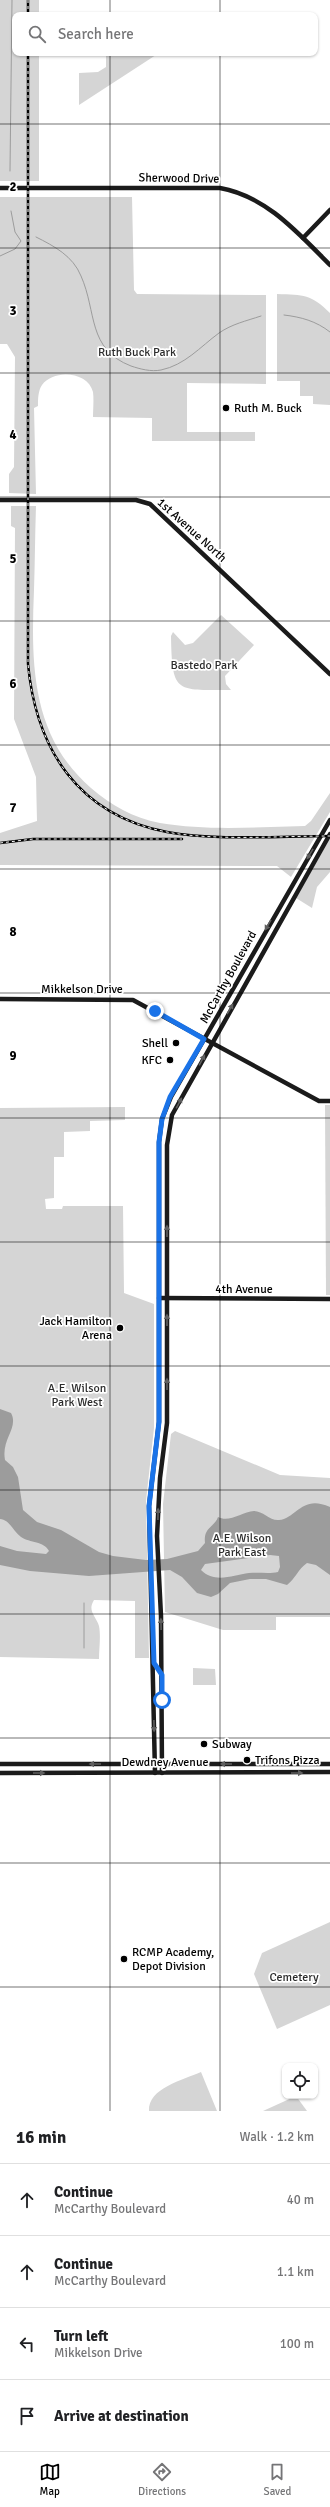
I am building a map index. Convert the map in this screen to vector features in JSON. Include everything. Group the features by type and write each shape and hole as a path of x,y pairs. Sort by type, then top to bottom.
{"main road":[{"name":"Sherwood Drive","path":"0,188 220,188 234,190 264,203 330,265"},
{"path":"303,238 330,210"},
{"name":"1st Avenue North","path":"0,500 136,500 150,504 330,674"},
{"name":"McCarthy Boulevard","path":"155,1773 154,1663 149,1506 159,1422 159,1142 162,1119 170,1097 330,820"},
{"name":"McCarthy Boulevard","path":"162,1773 162,1675 157,1552 158,1498 167,1423 167,1145 172,1115 211,1043 330,834"},
{"name":"Mikkelson Drive","path":"0,999 133,1000 319,1101 330,1101"},
{"name":"4th Avenue","path":"159,1298 330,1298"},
{"path":"161,1652 154,1663 162,1675"},
{"name":"Dewdney Avenue","path":"0,1764 330,1764"},
{"name":"Dewdney Avenue","path":"0,1772 330,1772"}],"green space":[{"path":"0,0 39,0 39,12 12,12 12,56 39,56 39,181 0,181"},
{"path":"106,56 154,56 79,105 79,73 98,72 106,67"},
{"name":"Ruth Buck Park","path":"0,197 132,197 134,290 137,294 266,295 266,384 187,383 187,432 255,432 255,441 152,441 152,418 93,417 93,392 90,385 78,376 54,376 42,385 39,392 38,406 34,408 36,494 9,493 9,474 14,467 15,357 7,344 0,344"},
{"path":"277,294 301,295 318,302 330,313 330,405 313,404 313,396 300,396 300,381 277,381"},
{"path":"11,506 36,506 33,617 35,671 39,697 46,722 56,745 71,768 91,788 106,800 123,810 150,821 196,827 232,828 305,826 311,821 330,793 330,812 291,877 277,866 0,865 0,833 37,821 36,777 14,719 15,528 11,526"},
{"name":"Bastedo Park","path":"221,615 254,645 225,676 226,684 231,690 199,690 181,685 176,679 173,669 171,636 173,632 185,645 193,643"},
{"path":"330,838 330,872 317,887 312,908 296,898"},
{"path":"325,1105 330,1105 330,1295 326,1295"},
{"name":"A.E. Wilson Park West","path":"125,1107 125,1120 90,1121 90,1131 64,1132 64,1157 54,1157 54,1198 45,1199 46,1209 62,1209 63,1206 123,1206 124,1293 154,1304 154,1428 146,1501 149,1658 135,1658 135,1601 94,1600 91,1607 100,1630 99,1659 0,1657 0,1108"},
{"name":"A.E. Wilson Park East","path":"175,1431 280,1475 330,1478 330,1617 276,1617 276,1630 223,1630 165,1612 163,1504 171,1434"},
{"path":"193,1668 215,1669 216,1685 193,1685"},
{"name":"Cemetery","path":"330,1922 330,2005 277,2029 254,1974 262,1953"},
{"path":"201,2072 217,2111 149,2111 150,2103 154,2096 160,2091 176,2082"},
{"path":"289,2099 298,2099 307,2111 263,2111"}],"shaded area":[{"path":"0,1409 11,1413 13,1418 12,1429 5,1446 5,1460 13,1467 18,1477 23,1510 37,1522 61,1530 99,1552 113,1556 146,1560 167,1559 198,1551 205,1543 207,1530 218,1517 227,1519 257,1511 273,1519 279,1520 291,1515 306,1505 313,1503 321,1504 330,1507 330,1575 316,1565 307,1563 287,1585 266,1579 250,1579 230,1583 218,1594 211,1597 197,1593 182,1577 170,1570 89,1576 30,1571 0,1565 0,1546 17,1551 46,1554 49,1551 44,1545 21,1537 6,1521 0,1519","holes":["270,1555 279,1556 280,1567 278,1572 249,1573 218,1578 212,1577 201,1570 205,1564"]}],"waterway":[{"path":"10,171 12,0"},
{"path":"0,256 15,249 21,241 15,232 11,211"},
{"path":"36,237 62,252 78,269 86,290 100,340 107,350 117,359 131,366 153,371 170,368 185,360 219,333 229,327 261,316"},
{"path":"284,315 308,320 330,332"},
{"path":"84,1603 84,1648"}],"railway":[{"path":"28,0 28,12"},
{"path":"28,56 28,664 33,695 41,724 52,750 67,774 86,794 109,811 136,823 167,832 185,835 226,837 330,836"},
{"path":"0,843 33,839 182,839"}],"place":[{"name":"Ruth M. Buck","path":"226,408"},
{"name":"Shell","path":"176,1043"},
{"name":"KFC","path":"170,1060"},
{"name":"Jack Hamilton Arena","path":"120,1328"},
{"name":"Subway","path":"204,1744"},
{"name":"Trifons Pizza","path":"247,1760"},
{"name":"RCMP Academy, Depot Division","path":"124,1959"}],"route":[{"path":"155,1011 204,1039 182,1079 170,1097 162,1119 159,1142 159,1422 149,1506 154,1663 162,1675 162,1700"}]}
